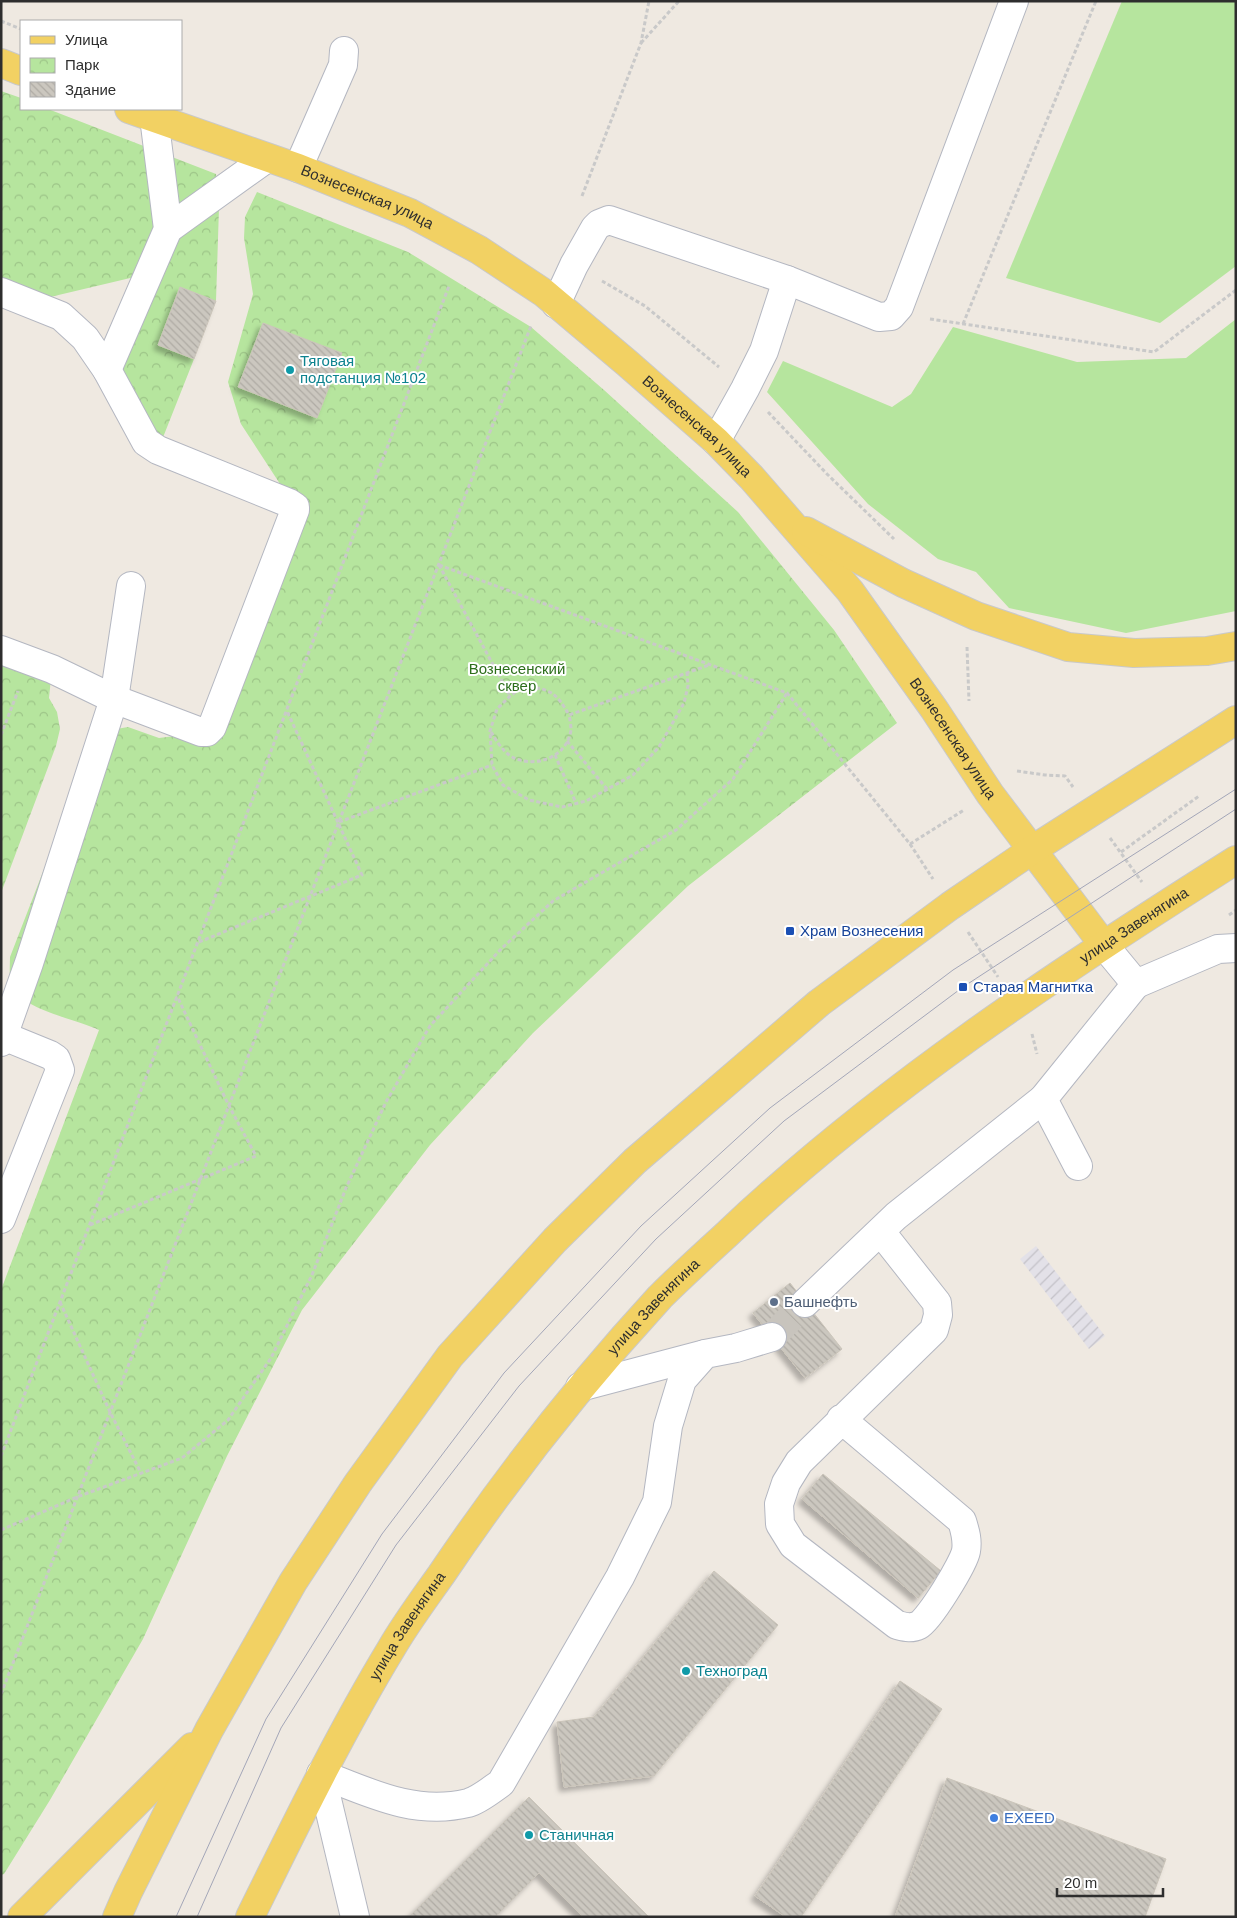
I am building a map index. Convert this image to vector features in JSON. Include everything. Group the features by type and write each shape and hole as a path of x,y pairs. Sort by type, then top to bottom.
{"main road":[{"path":"1,64 20,70"},
{"name":"Вознесенская улица","path":"141,113 298,168 410,213 479,250 550,298 716,441 752,478 850,591 934,709 990,794 1102,944"},
{"path":"790,523 903,583 976,616 1068,647 1134,653 1207,651 1236,646"},
{"path":"117,1917 209,1730 293,1582 358,1483 450,1356 555,1240 635,1161 824,999 950,906 1032,850 1236,720"},
{"name":"улица Завенягина","path":"250,1917 321,1774 392,1647 480,1517 580,1387 663,1294 768,1195 862,1117 1016,1004 1102,944 1236,860"},
{"path":"22,1917 209,1730"}],"street":[{"path":"550,298 574,265 595,228 609,220 788,280 879,317 891,316 896,313 1014,1"},
{"path":"298,168 344,65 344,51"},
{"path":"141,113 168,229"},
{"path":"107,370 168,229 267,158"},
{"path":"716,441 764,351 788,280"},
{"path":"1,292 61,316 85,338 107,370 146,442 158,450 295,507 210,730 201,732 114,699 30,660 1,650"},
{"path":"1,1219 60,1070 56,1059 50,1055 2,1037 29,963 114,699 131,586"},
{"path":"1102,944 1136,984"},
{"path":"805,1303 896,1216 1043,1098 1136,984 1218,949 1236,948"},
{"path":"1043,1098 1078,1166"},
{"path":"841,1419 962,1520 967,1537 966,1552 961,1566 929,1615 920,1625 908,1628 896,1625 793,1546 780,1524 779,1504 786,1483 799,1462 841,1419 934,1330 938,1315 937,1304 881,1232"},
{"path":"580,1387 705,1354 736,1348 772,1337"},
{"path":"321,1774 392,1802 430,1808 470,1803 501,1783 620,1577 657,1502 668,1426 682,1380 705,1354"},
{"path":"321,1774 355,1917"}],"path":[{"path":"580,201 641,43 649,1"},
{"path":"641,43 679,1"},
{"path":"963,324 1096,1"},
{"path":"1,21 20,29"},
{"path":"574,265 645,306 745,389 826,474 896,541"},
{"path":"1,1456 449,286"},
{"path":"896,313 1154,352 1236,290"},
{"path":"1,1694 439,565 550,298"},
{"path":"439,565 787,693 910,844 1028,1022 1037,1050 1035,1078 1043,1098"},
{"path":"439,565 510,696"},
{"path":"969,703 967,637 976,616"},
{"path":"1,735 30,660"},
{"path":"569,715 709,665"},
{"path":"490,731 501,747 513,757 532,763 551,758 564,750 571,730 569,715 560,699 545,689 524,686 510,696 497,709 490,731 492,764 503,785 530,800 562,807 586,801 632,775 659,747 684,703 688,686 687,672"},
{"path":"1,1530 77,1497 182,1458 228,1420 270,1358 312,1275 346,1188 386,1102 430,1026 501,950 553,901 676,830 733,779 787,693"},
{"path":"198,942 310,898 362,875 287,711"},
{"path":"567,741 607,789"},
{"path":"555,755 576,803"},
{"path":"1012,763 1017,771"},
{"path":"339,823 492,764"},
{"path":"910,844 990,794 1017,771 1065,776 1161,907"},
{"path":"1121,852 1199,796"},
{"path":"89,1225 256,1156 229,1106 177,996"},
{"path":"60,1302 110,1412 141,1473"}],"shaded area":[{"path":"1036,1246 1105,1336 1089,1349 1020,1259"}],"green space":[{"path":"1122,1 1236,1 1236,266 1160,323 1006,278"},
{"path":"1,91 20,98 20,110 51,110 216,174 219,208 216,301 180,287 158,345 194,359 158,450 107,370 143,275 29,302 1,292"},
{"name":"Вознесенский cквер","path":"257,192 408,252 531,327 604,390 738,512 834,630 897,723 688,886 533,1033 430,1145 302,1310 227,1456 143,1639 50,1800 4,1874 1,1875 1,1290 99,1030 41,1009 21,998 11,983 10,957 90,750 105,731 128,727 159,738 207,732 295,507 241,424 228,382 253,294 244,238 245,217"},
{"path":"1236,319 1236,611 1126,633 1009,608 976,572 938,559 868,504 767,392 783,361 892,407 911,394 953,327 1077,362 1186,358"},
{"path":"1,650 52,669 49,698 57,712 60,729 56,746 1,893"}],"building":[{"path":"180,287 216,301 194,359 158,345"},
{"name":"Тяговая подстанция №102","path":"263,323 342,353 317,418 238,387"},
{"path":"790,1283 842,1349 805,1378 753,1313"},
{"path":"823,1474 941,1571 918,1598 802,1499"},
{"name":"Техноград","path":"714,1571 778,1625 654,1776 564,1787 557,1722 594,1717"},
{"path":"900,1681 942,1709 801,1917 786,1917 755,1896"},
{"name":"EXEED","path":"947,1778 1166,1859 1145,1917 895,1917"},
{"name":"Станичная","path":"529,1797 649,1917 583,1917 539,1873 495,1917 409,1917"}],"tunnel":[{"path":"772,1337 805,1303"}],"tram line":[{"path":"176,1917 266,1719 382,1534 504,1373 641,1226 770,1108 953,970 1236,789"},
{"path":"197,1917 281,1728 396,1545 519,1386 656,1239 784,1121 963,987 1236,809"}],"place":[{"name":"Тяговая подстанция №102","path":"290,370"},
{"name":"Храм Вознесения","path":"790,931"},
{"name":"Старая Магнитка","path":"963,987"},
{"name":"Башнефть","path":"774,1302"},
{"name":"Техноград","path":"686,1671"},
{"name":"EXEED","path":"994,1818"},
{"name":"Станичная","path":"529,1835"}]}
